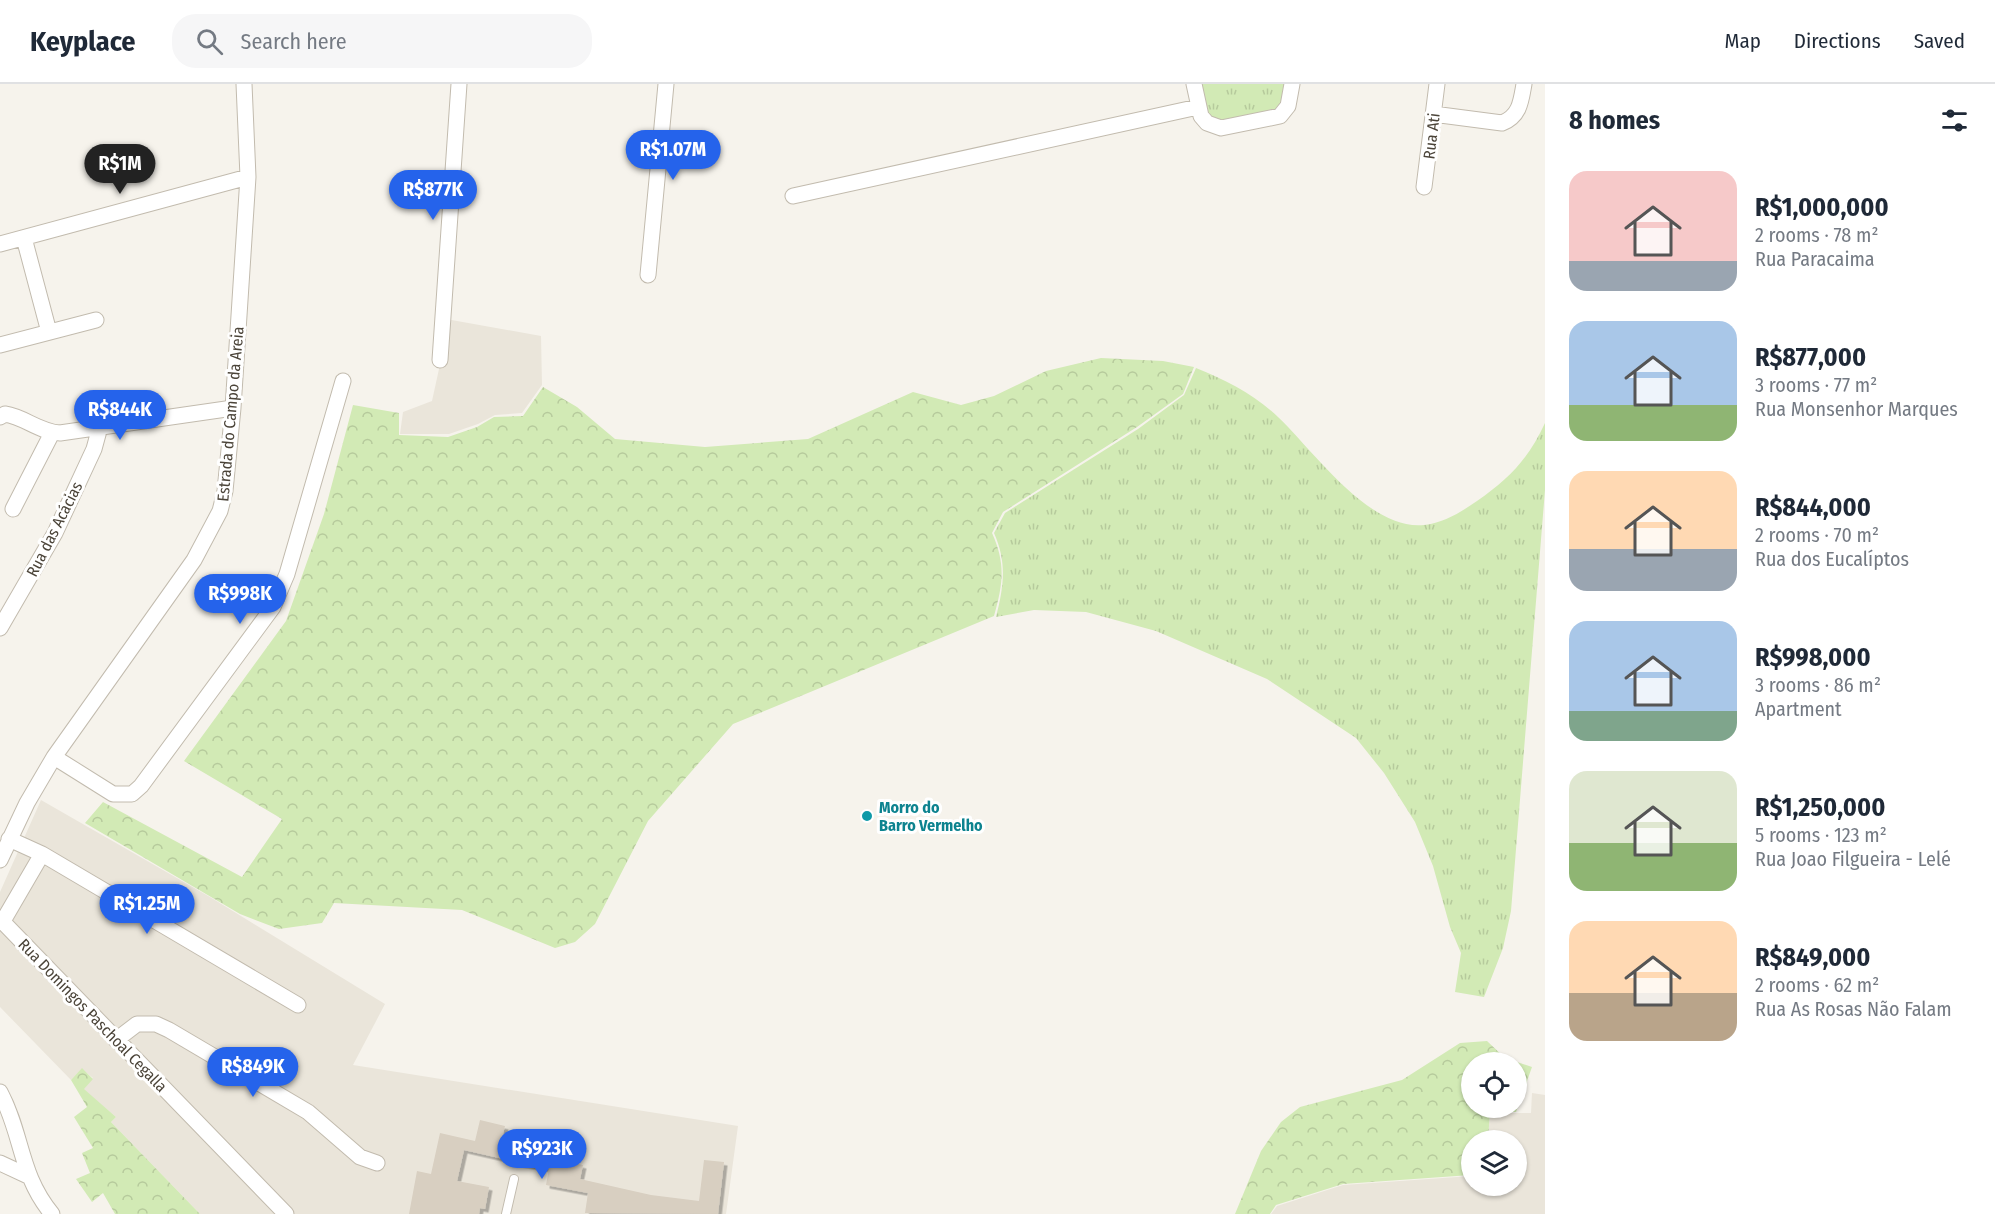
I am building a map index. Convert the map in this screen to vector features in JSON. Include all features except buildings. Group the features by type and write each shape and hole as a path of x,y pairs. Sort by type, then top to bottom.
{"street":[{"name":"Estrada do Campo da Areia","path":"0,860 9,839 54,758 213,529 225,491 248,177 244,84"},
{"path":"440,360 459,84"},
{"path":"648,274 666,84"},
{"path":"1194,84 1198,108 1207,123 1221,128 1276,117 1288,106 1292,84"},
{"name":"Rua Ati","path":"1424,187 1437,84"},
{"path":"1434,114 1502,123 1511,120 1517,113 1524,84"},
{"path":"793,196 1198,108"},
{"path":"0,244 248,177"},
{"path":"24,238 50,332"},
{"path":"0,345 96,320"},
{"path":"54,758 113,794 132,794 141,786 273,607 287,574 344,381"},
{"path":"0,417 5,414 12,415 52,433 232,408"},
{"name":"Rua das Acácias","path":"0,628 55,533 94,449 99,427"},
{"path":"13,509 52,433"},
{"path":"9,839 42,854 298,1005"},
{"path":"2,920 42,854"},
{"name":"Rua Domingos Paschoal Cegalla","path":"2,920 286,1214"},
{"path":"116,1040 137,1024 156,1024 169,1030 308,1112 360,1157 377,1163"},
{"path":"0,1092 10,1112 27,1176 52,1214"},
{"path":"0,1163 27,1176"}],"lane":[{"path":"506,1214 514,1179"}],"shaded area":[{"path":"446,319 541,336 542,385 522,413 495,415 478,424 449,434 400,434 403,412 432,401 444,346"},
{"path":"41,800 210,897 385,1004 353,1065 738,1126 726,1214 200,1214 111,1122 116,1117 83,1089 93,1078 82,1069 71,1080 0,1007 0,892"},
{"path":"1532,1093 1545,1095 1545,1214 1271,1214 1277,1206 1343,1185 1461,1177 1461,1196 1527,1196 1527,1130 1489,1130 1490,1118 1527,1118 1527,1113 1531,1113"}],"green space":[{"path":"1196,84 1290,84 1281,110 1219,123 1208,117"},
{"path":"1101,358 1163,361 1194,367 1183,394 1137,427 1003,512 992,533 1002,574 994,616 733,724 648,821 595,924 575,942 555,948 462,910 334,903 322,923 279,929 240,914 85,823 103,802 242,877 282,819 184,761 286,621 324,514 353,405 399,413 399,435 448,437 477,427 494,417 523,416 543,387 577,407 615,439 705,447 808,439 913,392 961,405 994,396 1046,371"},
{"path":"1196,368 1229,383 1259,401 1278,417 1344,486 1383,515 1403,523 1424,525 1438,522 1477,501 1517,467 1532,447 1545,423 1545,490 1511,911 1503,948 1484,997 1455,992 1461,953 1450,927 1433,866 1415,822 1384,773 1356,738 1267,679 1156,631 1086,612 1034,610 996,617 1003,574 1001,554 994,533 1005,513 1138,429 1184,395"},
{"path":"1487,1041 1499,1052 1461,1052 1461,1118 1490,1118 1489,1130 1461,1130 1461,1176 1343,1184 1276,1205 1270,1214 1235,1214 1261,1151 1281,1122 1300,1107 1402,1080 1460,1043"},
{"path":"1527,1065 1532,1067 1527,1081"},
{"path":"82,1068 93,1079 84,1089 116,1117 111,1122 200,1214 115,1214 103,1193 92,1202 76,1179 90,1173 82,1153 93,1148 74,1117 87,1107 71,1080"}],"place":[{"name":"Morro do Barro Vermelho","path":"867,816"}]}
